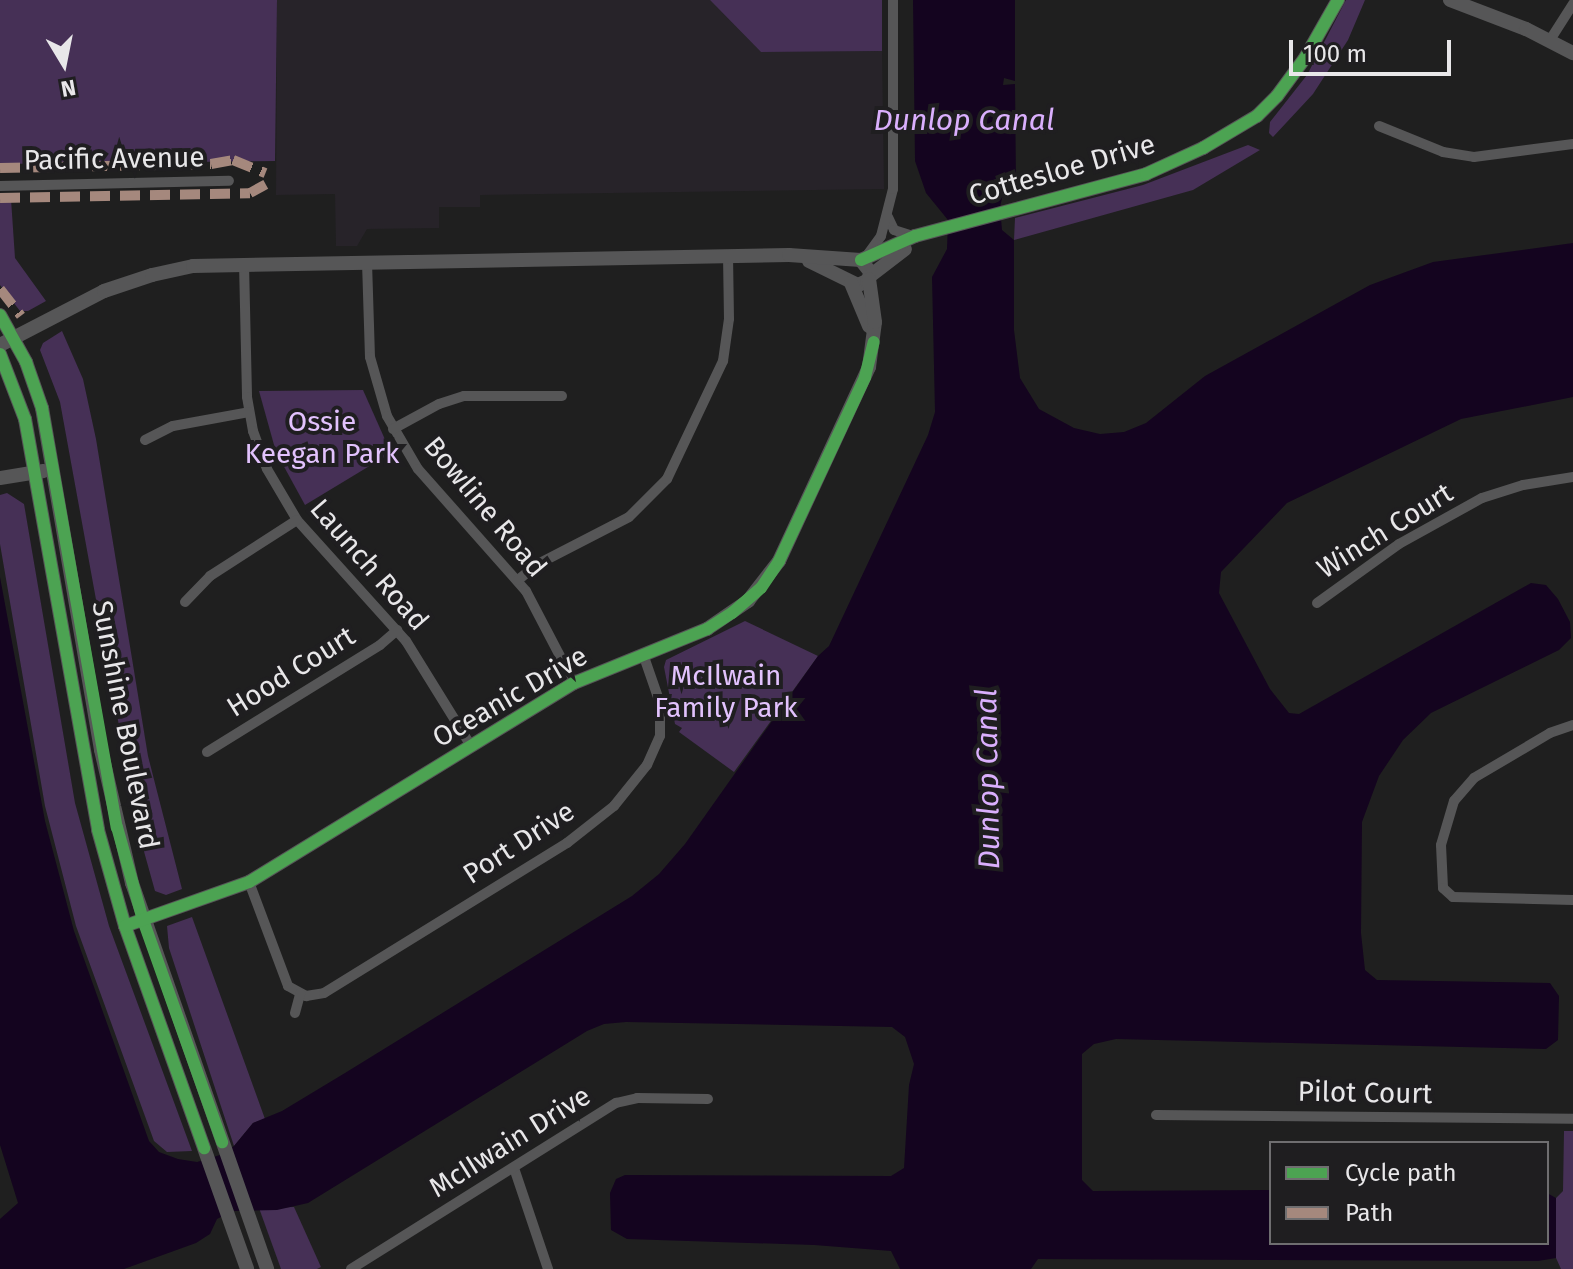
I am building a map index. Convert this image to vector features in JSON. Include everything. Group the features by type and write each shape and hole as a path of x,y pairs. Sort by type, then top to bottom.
{"main road":[{"name":"Cottesloe Drive","path":"1323,26 1328,0"},
{"name":"Cottesloe Drive","path":"857,260 915,236 1146,174 1236,129 1277,96 1338,0"},
{"path":"1450,0 1550,40 1573,53"},
{"name":"Cottesloe Drive","path":"869,278 881,265 936,231"},
{"path":"7,341 127,282 193,266 789,255 857,260 869,266 869,278 861,285 850,282 818,265 789,255"},
{"path":"857,260 846,269 874,342"},
{"name":"Oceanic Drive","path":"125,926 249,882 574,683 719,622 748,601 772,573 865,377 874,342 869,278"},
{"name":"Sunshine Boulevard","path":"0,315 7,341 36,385 54,468 108,789 143,920 267,1269"},
{"name":"Sunshine Boulevard","path":"0,354 25,419 89,792 125,926 247,1269"},
{"path":"0,478 54,468"}],"street":[{"path":"857,260 873,248 888,217 894,179 893,0"},
{"path":"1550,40 1573,4"},
{"path":"1379,126 1443,152 1465,156 1498,156 1573,144"},
{"name":"Pacific Avenue","path":"0,186 229,181"},
{"path":"888,217 897,233 915,236"},
{"path":"518,580 538,564 629,517 667,479 723,361 729,319 728,258"},
{"name":"Bowline Road","path":"367,262 370,357 393,429 427,481 518,580 534,603 574,683"},
{"name":"Launch Road","path":"244,263 245,368 249,412 267,469 297,520 397,630 471,746"},
{"path":"393,429 439,404 464,396 562,396"},
{"path":"145,440 163,429 249,412"},
{"name":"Winch Court","path":"1317,603 1399,544 1482,498 1523,485 1573,477"},
{"path":"185,602 210,576 297,520"},
{"name":"Hood Court","path":"207,752 380,645 397,630"},
{"name":"Port Drive","path":"300,994 314,996 324,993 567,843 614,806 647,765 660,736 660,703 643,654"},
{"path":"1573,725 1550,733 1486,770 1463,789 1443,830 1441,868 1443,888 1453,897 1573,900"},
{"path":"249,882 284,979 300,994 295,1013"},
{"name":"McIIwain Drive","path":"351,1269 616,1103 637,1098 708,1099"},
{"name":"Pilot Court","path":"1156,1115 1573,1119"},
{"path":"514,1168 548,1269"}],"shaded area":[{"path":"277,0 710,0 761,52 882,51 884,189 480,195 480,207 439,207 439,228 367,229 357,246 336,246 335,194 276,195"}],"green space":[{"path":"0,0 277,0 275,161 0,164"},
{"path":"710,0 882,0 882,51 761,52"},
{"path":"1346,0 1365,0 1348,40 1313,94 1273,137 1269,133 1270,122 1307,75"},
{"path":"1248,145 1260,150 1193,190 1014,240 1015,218 1143,185"},
{"path":"11,199 15,258 46,301 28,311 20,311 0,285 0,201"},
{"path":"62,331 83,379 96,439 148,756 182,889 166,895 155,891 138,830 60,402 40,350 43,343"},
{"name":"Ossie Keegan Park","path":"363,390 391,453 305,505 276,452 259,391"},
{"path":"7,493 24,504 75,803 109,926 192,1151 167,1152 154,1141 76,926 45,806 0,544 0,495"},
{"name":"McIlwain Family Park","path":"745,621 818,656 734,772 679,732 682,728 675,724 664,667 666,660"},
{"path":"192,917 265,1119 253,1123 234,1146 169,948 167,926"},
{"path":"1564,1131 1573,1131 1573,1269 1561,1269 1556,1258 1556,1198 1563,1191"},
{"path":"294,1207 321,1267 317,1269 281,1269 259,1208"}],"water":[{"name":"Dunlop Canal","path":"913,0 1015,0 1015,81 1004,78 1003,85 1015,84 1016,185 1003,194 1000,207 1002,230 1014,240 1014,330 1020,378 1039,409 1074,428 1100,434 1124,432 1146,423 1205,376 1370,285 1433,262 1573,243 1573,397 1461,419 1287,503 1221,572 1219,593 1270,689 1289,713 1299,714 1531,583 1546,585 1558,599 1570,622 1571,638 1559,650 1431,713 1403,740 1379,776 1362,822 1361,933 1365,970 1377,980 1550,983 1559,996 1558,1040 1546,1049 1116,1039 1094,1044 1082,1054 1082,1180 1093,1191 1269,1190 1269,1245 1549,1245 1549,1194 1556,1198 1556,1258 1538,1261 1038,1259 1031,1269 900,1269 891,1251 814,1245 627,1239 611,1230 610,1193 616,1179 625,1175 891,1176 904,1168 909,1085 914,1064 905,1037 892,1027 626,1022 604,1024 587,1031 308,1203 277,1210 233,1211 217,1219 210,1234 196,1243 124,1269 0,1269 0,1219 18,1203 0,1145 0,577 45,821 74,931 149,1141 159,1152 178,1159 197,1162 220,1155 234,1146 253,1123 282,1111 345,1073 632,896 659,874 685,844 818,656 829,646 928,435 935,412 932,277 947,249 948,220 926,193 915,161"}],"marked path":[{"path":"0,168 211,164 233,160 266,173"},
{"path":"0,198 250,193 266,184"},
{"path":"0,289 21,316"}],"cycle path":[{"path":"861,260 915,236 1146,174 1203,148 1257,116 1277,96 1305,58 1338,0"},
{"path":"0,315 26,362 42,408 117,827 143,920 222,1142"},
{"path":"125,926 249,882 574,683 707,629 732,613 761,588 779,561 865,377 874,342"},
{"path":"0,354 25,419 98,830 125,926 204,1148"}]}
